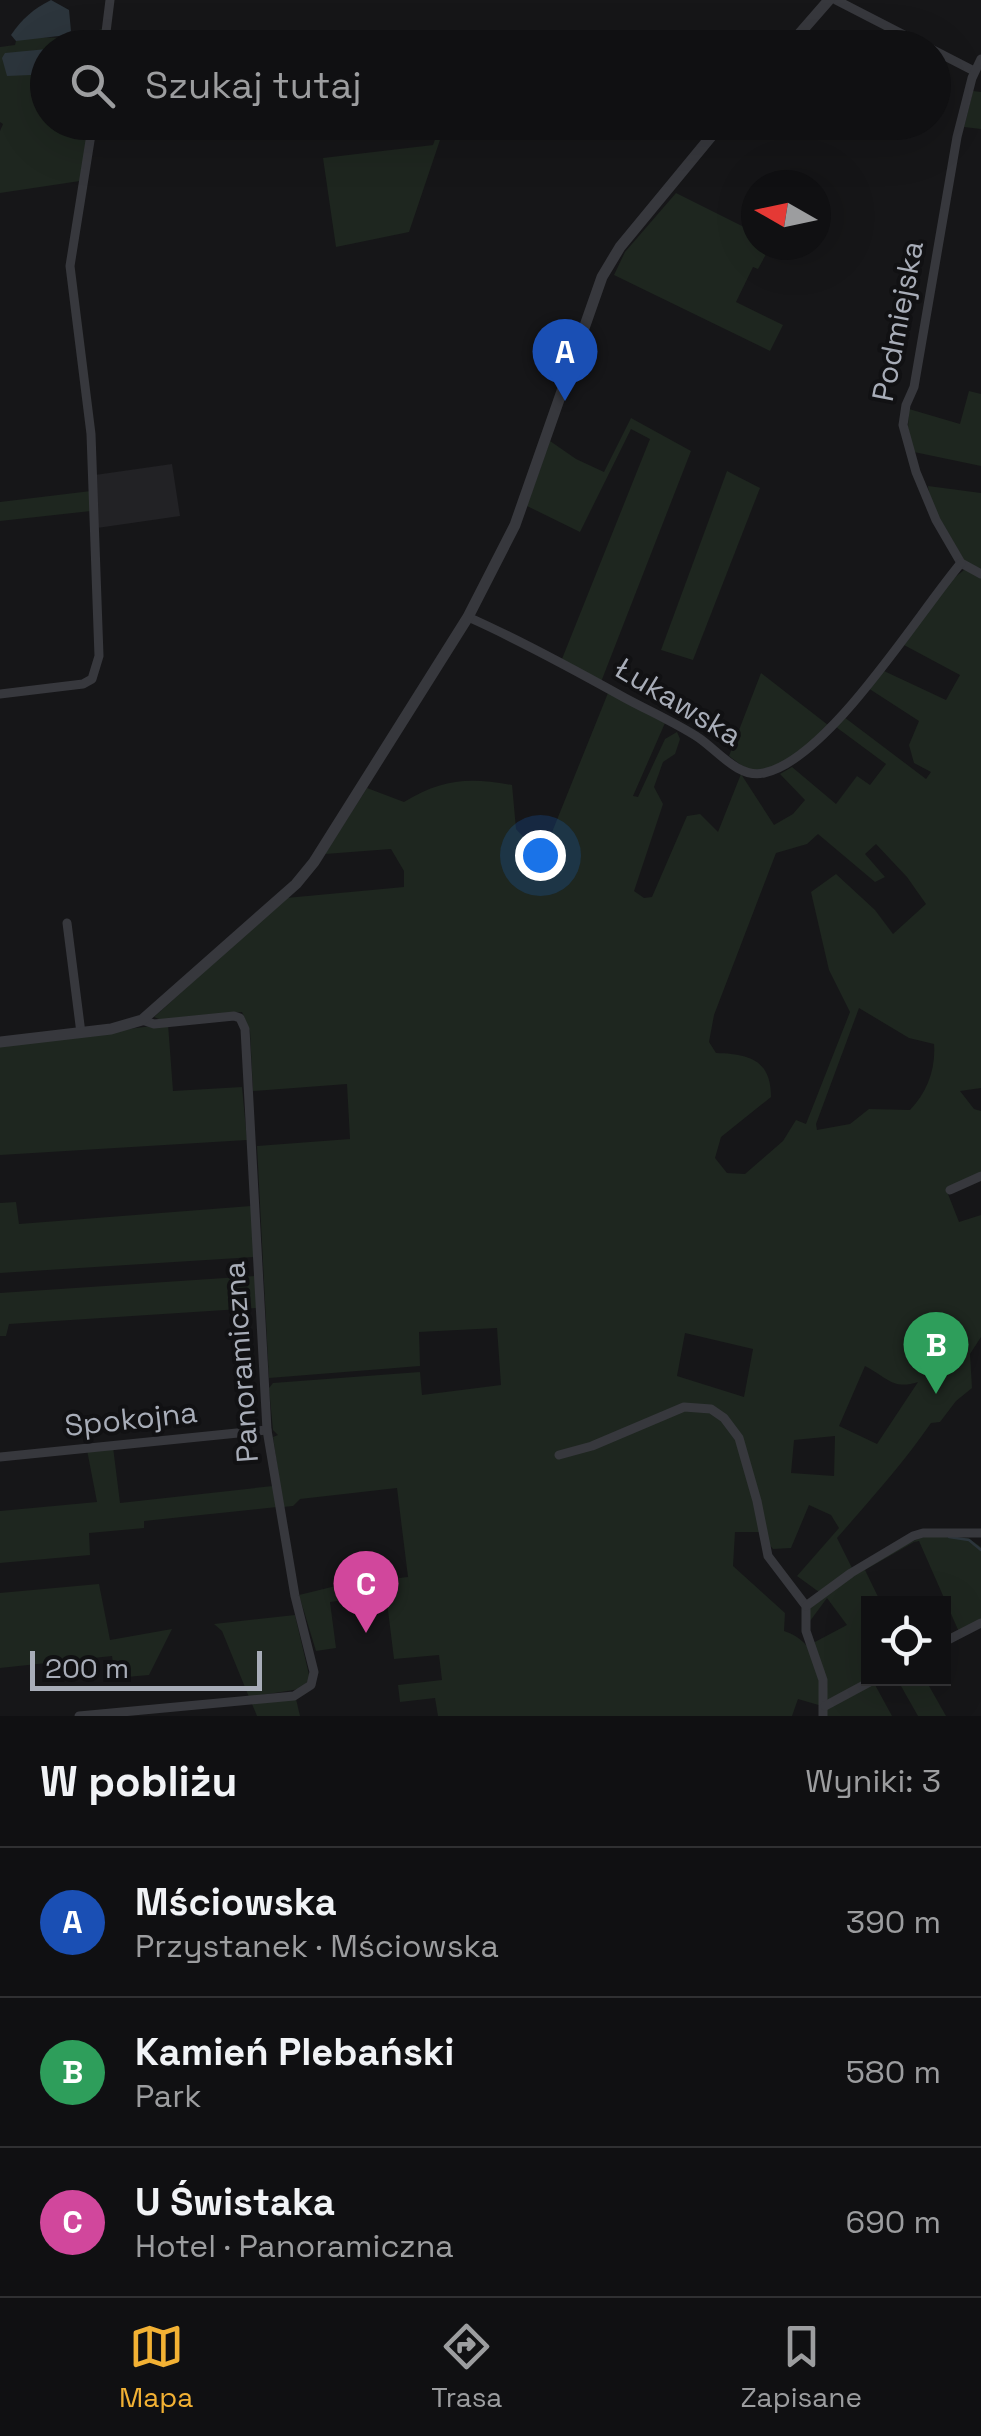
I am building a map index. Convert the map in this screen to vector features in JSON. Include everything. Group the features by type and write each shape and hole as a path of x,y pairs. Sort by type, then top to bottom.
{"street":[{"path":"106,30 110,0"},
{"path":"804,30 832,0 893,30"},
{"path":"951,59 974,70"},
{"name":"Podmiejska","path":"961,564 926,497 903,420 914,387 957,137 974,70 981,59"},
{"path":"0,694 83,684 92,679 99,656 91,434 70,266 90,140"},
{"path":"0,1042 123,1027 142,1020 282,896 314,862 468,617 515,524 606,269 709,140"},
{"path":"961,564 981,574"},
{"name":"Łukawska","path":"468,617 521,641 682,729 746,772 756,774 785,764 823,738 961,564"},
{"path":"67,923 80,1033"},
{"name":"Panoramiczna","path":"79,1716 294,1696 311,1685 314,1666 294,1596 267,1430 245,1029 240,1018 234,1016 154,1024 142,1020"},
{"path":"950,1190 981,1176"},
{"path":"559,1455 592,1446 684,1407 710,1409 724,1418 739,1438 768,1556 806,1606 806,1630 821,1670 824,1711 864,1686"},
{"name":"Spokojna","path":"0,1458 267,1430"},
{"path":"806,1606 860,1566 913,1536 980,1535 981,1523"},
{"path":"951,1638 981,1622"}],"shaded area":[{"path":"51,0 69,10 71,30 30,30 30,39 16,41 11,35 33,11"},
{"path":"29,37 30,140 87,140 80,181 0,193 0,47"},
{"path":"30,51 30,75 7,76 2,58 5,53"},
{"path":"973,91 981,92 981,129 964,127"},
{"path":"435,140 440,140 409,232 336,247 323,158 433,145"},
{"path":"676,193 741,226 741,260 763,260 758,269 753,267 736,302 783,325 770,351 614,275 625,252"},
{"path":"969,391 981,394 981,466 914,452 908,427 909,409 960,424"},
{"path":"631,418 691,451 601,682 562,659 650,439 631,429 580,532 527,506 550,441 604,472"},
{"path":"172,464 180,516 97,528 95,475"},
{"path":"727,471 760,488 693,660 661,650"},
{"path":"928,486 981,493 981,1088 960,1091 974,1109 981,1111 981,1173 946,1189 959,1222 981,1215 981,1337 970,1354 972,1388 940,1422 931,1423 837,1538 852,1568 819,1592 797,1576 839,1528 831,1515 809,1505 791,1548 773,1549 759,1532 735,1532 733,1566 785,1613 784,1631 810,1651 818,1671 822,1706 798,1699 792,1716 438,1716 435,1698 400,1702 398,1685 442,1680 439,1655 394,1659 386,1594 330,1602 336,1648 316,1651 299,1595 344,1584 408,1577 397,1488 300,1499 293,1506 283,1507 273,1437 278,1435 273,1430 269,1388 273,1383 420,1372 422,1395 501,1385 497,1328 419,1332 420,1366 269,1378 257,1146 350,1139 347,1084 253,1091 250,1031 242,1012 164,1021 154,1017 286,898 404,887 404,871 391,849 325,854 367,788 404,802 443,784 482,781 512,785 516,829 542,857 608,693 665,723 633,796 638,797 665,739 677,732 680,739 675,754 663,762 654,787 663,804 634,891 644,898 652,897 687,816 700,814 718,832 741,774 774,825 793,814 805,800 780,774 792,767 836,804 857,776 870,785 886,764 836,727 844,717 926,779 931,772 914,763 909,745 919,721 868,688 884,671 946,700 960,675 904,645 950,581 968,567 930,501","holes":["818,834 875,882 885,877 865,854 876,844 926,904 893,934 875,910 836,874 811,892 829,970 850,1012 806,1124 796,1120 783,1141 745,1174 727,1173 715,1158 721,1137 771,1097 770,1084 756,1061 716,1053 709,1042 714,1015 776,853 807,844","859,1008 909,1038 934,1044 929,1080 910,1110 869,1109 850,1124 817,1130","685,1333 753,1349 744,1397 677,1376","865,1366 896,1384 918,1382 877,1444 839,1426","835,1436 834,1476 791,1473 794,1440"]},
{"path":"91,491 91,511 0,521 0,502"},
{"path":"761,673 828,725 783,763 761,770 747,768 729,756"},
{"path":"168,1024 173,1091 242,1087 247,1140 0,1155 0,1045"},
{"path":"16,1202 19,1224 251,1206 254,1257 0,1273 0,1203"},
{"path":"255,1276 257,1308 9,1324 6,1336 0,1336 0,1293"},
{"path":"113,1447 120,1503 273,1486 277,1507 144,1521 144,1528 89,1533 90,1555 0,1563 0,1511 97,1502 87,1450"},
{"path":"926,1536 968,1538 981,1547 981,1619 959,1632 951,1614 951,1596 943,1596 919,1541 914,1542 865,1570 878,1596 861,1596 861,1682 827,1703 813,1643 847,1625 827,1598 810,1621 811,1608 848,1576 899,1548"},
{"path":"99,1584 110,1640 172,1629 149,1675 115,1678 112,1656 0,1668 0,1593"},
{"path":"295,1615 310,1679 300,1689 249,1697 222,1631 214,1624"},
{"path":"876,1686 892,1716 826,1716 827,1708"},
{"path":"901,1686 929,1686 946,1716 918,1716"},
{"path":"296,1699 300,1716 257,1716 252,1704"}],"waterway":[{"path":"949,1537 969,1540 981,1550"}],"place":[{"name":"Mściowska","path":"565,401"},
{"name":"Kamień Plebański","path":"936,1394"},
{"name":"U Świstaka","path":"366,1633"}]}
